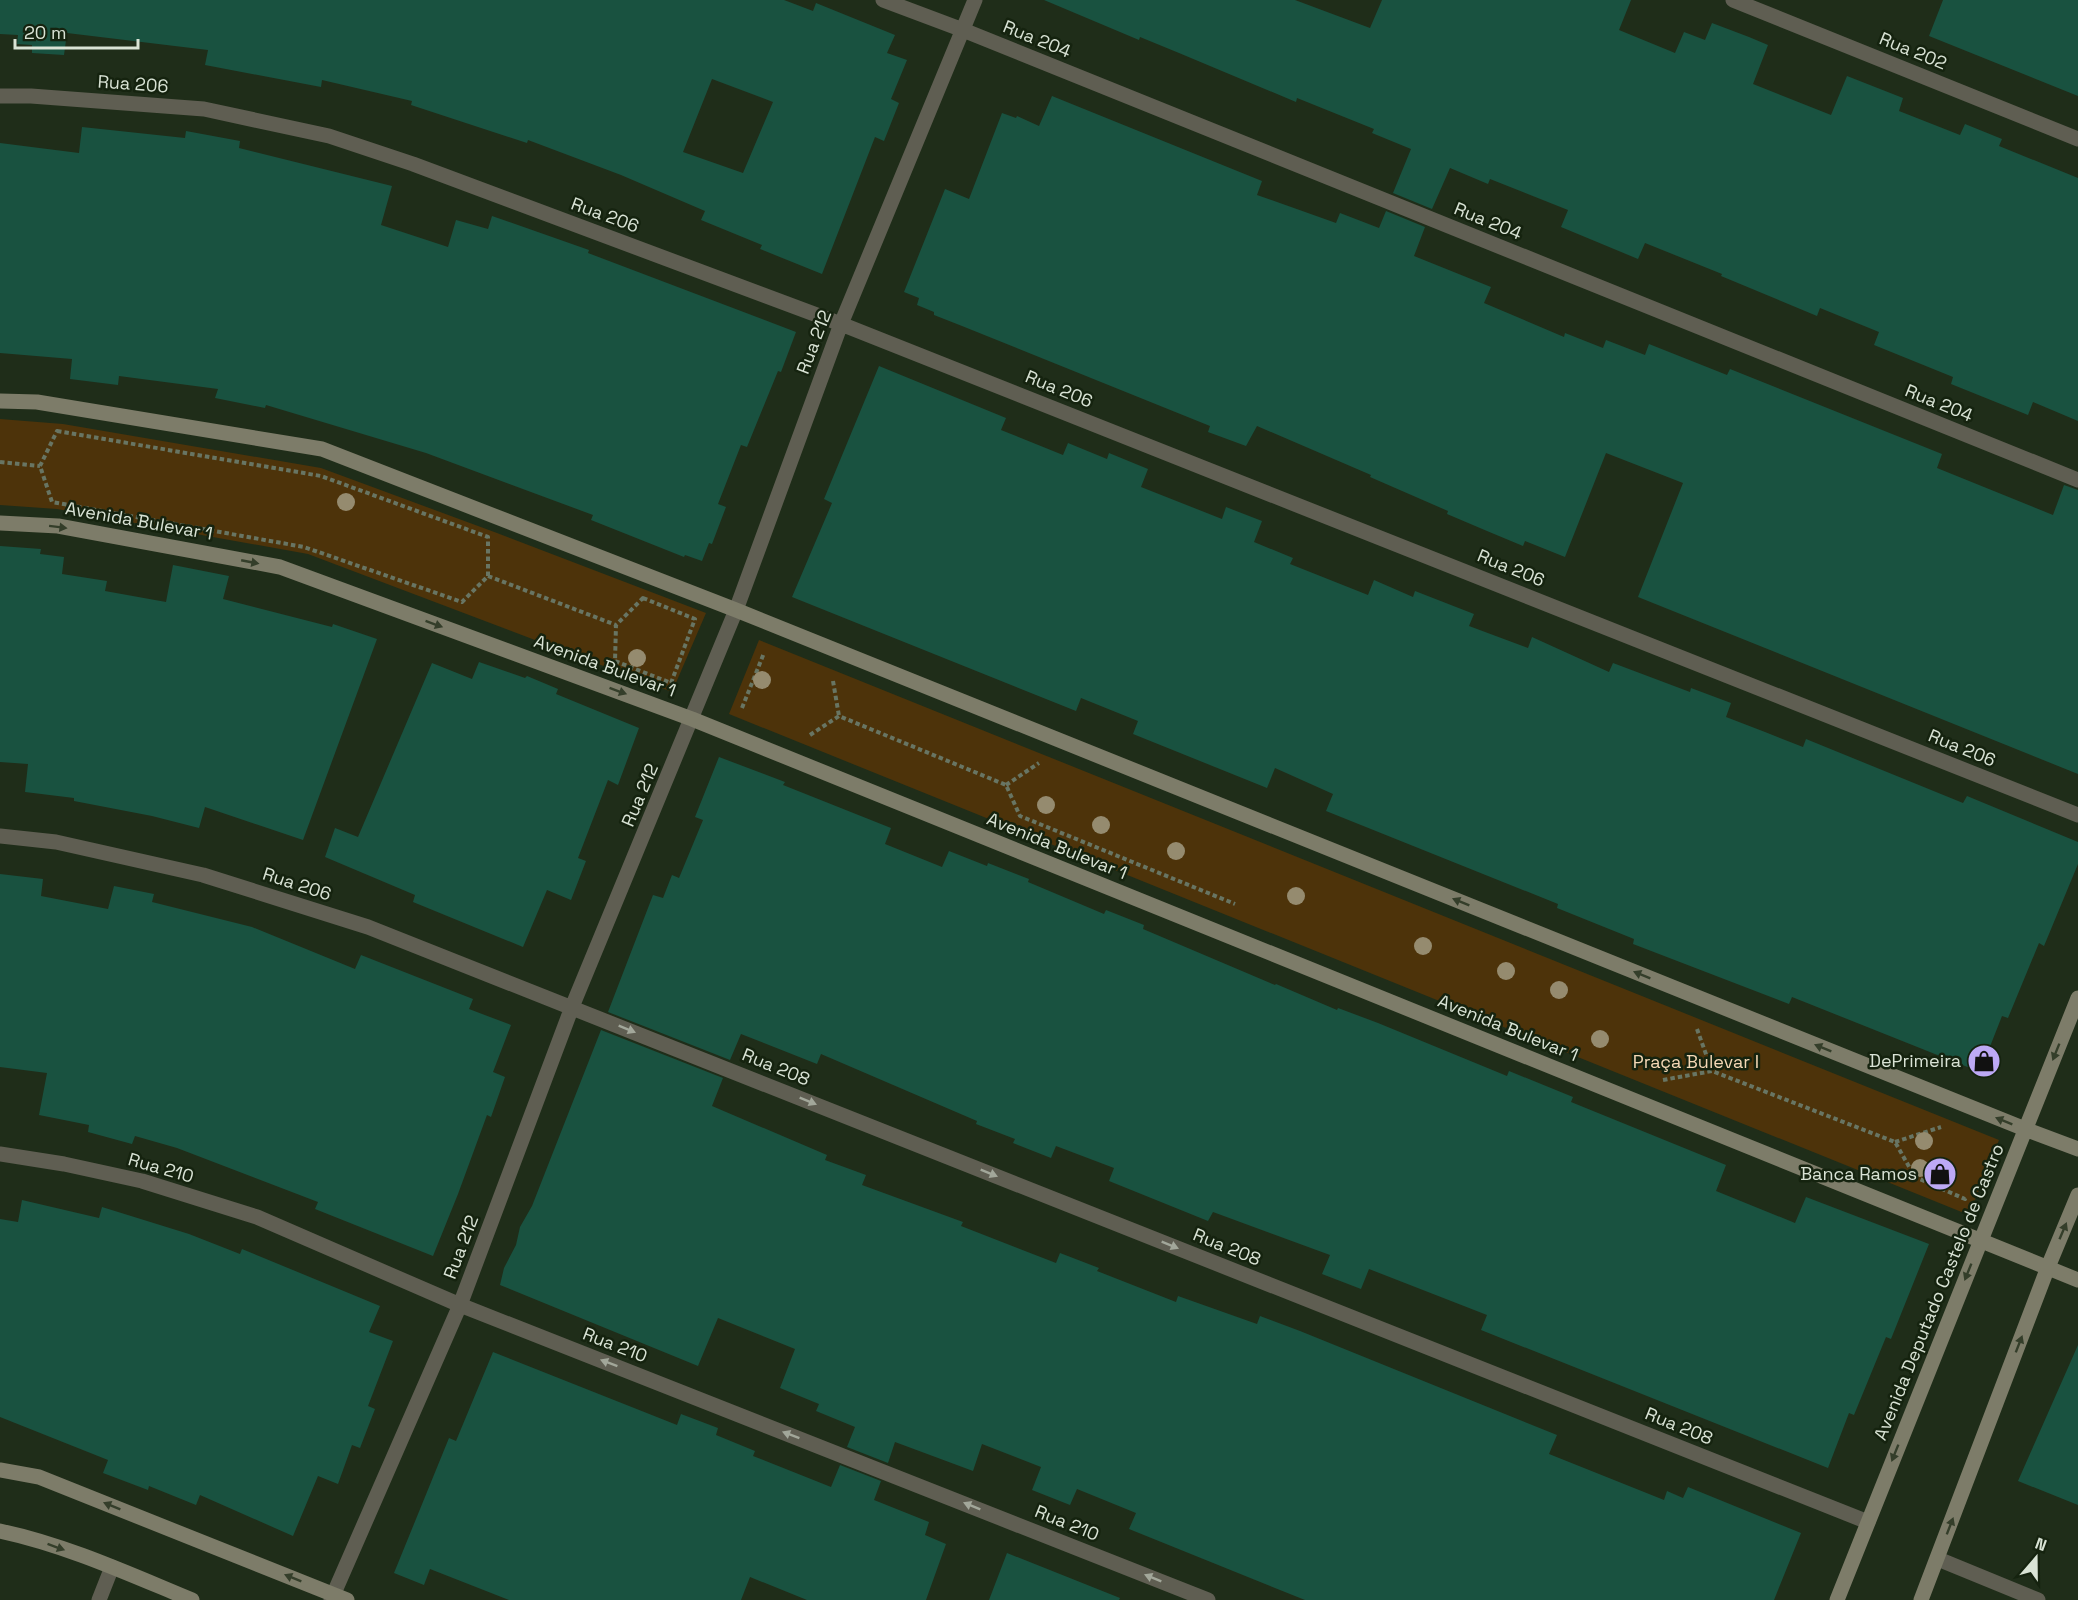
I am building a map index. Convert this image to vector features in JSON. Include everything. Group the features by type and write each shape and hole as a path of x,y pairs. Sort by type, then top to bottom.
{"street":[{"name":"Rua 204","path":"882,0 963,30 2078,480"},
{"name":"Rua 212","path":"337,1598 460,1305 572,1007 736,610 841,324 975,0"},
{"name":"Rua 202","path":"1733,0 2078,139"},
{"name":"Rua 206","path":"0,96 31,96 204,109 329,136 413,164 841,324 2078,815"},
{"path":"0,401 38,402 322,449 736,610 2078,1149"},
{"name":"Avenida Bulevar 1","path":"0,524 58,526 280,567 692,719 2078,1280"},
{"name":"Rua 206","path":"0,836 56,842 203,875 368,927 572,1007"},
{"name":"Avenida Deputado Castelo de Castro","path":"1837,1600 2078,998"},
{"name":"Rua 208","path":"572,1007 1868,1522"},
{"name":"Rua 210","path":"0,1154 64,1164 142,1181 257,1217 460,1305 1208,1600"},
{"path":"1921,1600 2048,1267 2078,1195"},
{"path":"0,1470 39,1477 337,1598"},
{"path":"0,1531 30,1538 112,1567 192,1600"},
{"path":"1938,1559 2038,1600"},
{"path":"99,1600 112,1567"}],"path":[{"path":"0,462 40,466 57,431 321,476 488,537 488,576 616,625"},
{"path":"643,598 696,619 671,683 615,661 616,625 643,598"},
{"path":"742,710 765,650 774,654"},
{"path":"833,678 839,716"},
{"path":"807,737 839,716"},
{"path":"839,716 1006,785 1020,816 1242,907"},
{"path":"1652,1076 1663,1080 1713,1071 1895,1142 1915,1177 1965,1199 1970,1189"},
{"path":"1895,1142 1940,1127 1950,1131"}],"green space":[{"path":"0,419 63,424 321,468 706,613 672,692 308,554 57,509 0,505"},
{"name":"Praça Bulevar I","path":"759,640 1999,1140 1969,1215 729,714"}],"building":[{"path":"0,0 784,0 813,11 816,3 895,35 887,53 907,60 891,99 899,103 884,141 875,137 822,274 760,249 762,245 701,220 705,211 621,175 528,140 527,143 411,105 412,101 322,80 321,87 205,65 208,50 67,33 64,55 32,53 32,45 17,44 18,35 0,34","holes":["712,79 773,102 743,173 683,152"]},
{"path":"1044,0 1295,0 1370,28 1382,0 1631,0 1619,30 1675,53 1684,32 1705,40 1712,23 1749,37 1768,45 1753,84 1831,115 1847,76 1903,98 1899,111 1960,135 1965,124 2002,139 1999,146 2078,178 2078,421 2033,402 2028,415 1951,384 1953,377 1874,345 1879,332 1820,308 1817,316 1645,243 1638,259 1561,227 1568,210 1490,179 1488,184 1450,168 1432,209 1393,193 1411,149 1372,133 1374,129 1297,98 1296,102"},
{"path":"1943,0 2078,0 2078,96 1929,36"},
{"path":"1052,96 1262,181 1257,195 1336,223 1340,213 1379,228 1386,211 1425,227 1414,256 1491,287 1484,303 1564,337 1565,333 1603,348 1606,340 1645,355 1649,344 1727,375 1730,369 1942,454 1937,468 2053,515 2064,485 2078,490 2078,774 1638,597 1683,483 1606,453 1565,557 1525,541 1523,546 1447,514 1448,511 1370,477 1371,475 1257,426 1246,446 1208,432 1210,426 934,315 934,312 917,305 919,298 904,292 945,189 969,199 1002,113 1016,118 1017,116 1039,126"},
{"path":"82,127 185,138 186,131 240,141 239,148 392,186 381,225 448,247 456,220 488,229 492,216 589,250 588,253 796,332 781,372 778,371 747,447 741,445 718,504 726,507 712,544 709,543 702,561 685,555 684,557 591,520 593,515 426,453 266,405 265,408 215,398 218,389 119,376 118,385 70,379 72,359 0,353 0,143 79,153"},
{"path":"879,366 1006,418 1001,430 1063,455 1068,443 1107,459 1109,453 1148,469 1141,487 1222,519 1226,507 1262,521 1254,542 1293,558 1290,564 1368,595 1374,580 1413,597 1415,591 1474,614 1469,626 1528,648 1532,637 1609,672 1613,663 1690,692 1691,688 1731,703 1726,717 1803,747 1806,739 1963,803 1967,796 2078,842 2078,864 2044,946 2039,943 2008,1018 2002,1016 1980,1072 1792,997 1789,1004 1633,944 1634,939 1557,908 1558,904 1326,811 1333,794 1275,768 1267,788 1133,734 1138,721 1081,698 1076,711 792,597 832,503 824,499"},
{"path":"0,546 41,549 40,554 64,557 62,574 107,581 105,591 166,602 173,565 229,576 223,599 332,627 333,624 377,639 303,840 205,807 199,828 152,816 74,801 74,798 25,792 28,764 0,762"},
{"path":"479,662 525,678 527,676 558,689 556,694 639,728 618,785 608,780 578,858 586,861 571,900 547,890 523,947 413,902 415,895 325,857 335,828 358,837 432,663 472,679"},
{"path":"719,757 785,782 783,785 891,828 885,844 942,867 949,851 987,866 988,863 1029,879 1028,882 1104,914 1106,910 1144,925 1143,929 1337,1010 1338,1008 1378,1023 1507,1076 1509,1071 1573,1097 1571,1102 1726,1165 1716,1191 1795,1223 1806,1197 1929,1244 1891,1339 1886,1337 1854,1415 1849,1413 1828,1468 1481,1330 1487,1315 1369,1269 1361,1289 1322,1274 1330,1255 1213,1212 1208,1221 1109,1181 1114,1168 1056,1146 1051,1158 1013,1143 1015,1139 976,1124 977,1121 821,1054 817,1064 741,1034 730,1060 608,1012 653,895 663,898 672,875 679,878 703,820 695,817"},
{"path":"0,874 43,879 41,896 108,909 114,886 154,894 152,902 252,927 355,969 361,955 473,999 469,1009 511,1025 493,1072 505,1077 491,1117 487,1115 433,1256 315,1209 318,1202 177,1148 135,1136 132,1144 88,1132 89,1125 39,1115 47,1073 0,1067"},
{"path":"601,1030 723,1078 712,1106 827,1155 825,1160 866,1175 862,1185 963,1222 961,1226 1056,1263 1060,1253 1099,1268 1097,1271 1176,1302 1178,1296 1257,1324 1260,1316 1300,1331 1557,1435 1549,1454 1664,1500 1667,1491 1683,1498 1688,1487 1801,1533 1774,1600 1305,1600 1129,1529 1136,1513 1077,1489 1070,1505 1032,1490 1041,1467 982,1444 973,1471 895,1442 888,1463 847,1447 855,1427 816,1411 819,1404 780,1388 795,1349 718,1318 698,1366 500,1285 504,1268 516,1245 520,1227 532,1206"},
{"path":"22,1200 99,1218 102,1207 189,1234 240,1254 242,1249 380,1306 369,1332 393,1341 368,1406 375,1409 360,1448 352,1445 338,1484 318,1476 293,1536 200,1495 196,1505 149,1486 148,1490 103,1473 108,1460 0,1417 0,1219 18,1222"},
{"path":"2078,1345 2078,1505 2018,1481"},
{"path":"493,1352 677,1425 681,1414 718,1428 716,1435 755,1451 753,1456 831,1487 840,1465 881,1481 874,1500 929,1522 925,1535 946,1544 926,1600 807,1600 750,1577 741,1600 509,1600 430,1569 424,1585 394,1573 449,1438 456,1441"},
{"path":"1007,1553 1120,1598 1119,1600 989,1600"}],"place":[{"name":"DePrimeira","path":"1984,1061"},
{"name":"Banca Ramos","path":"1940,1174"}]}
